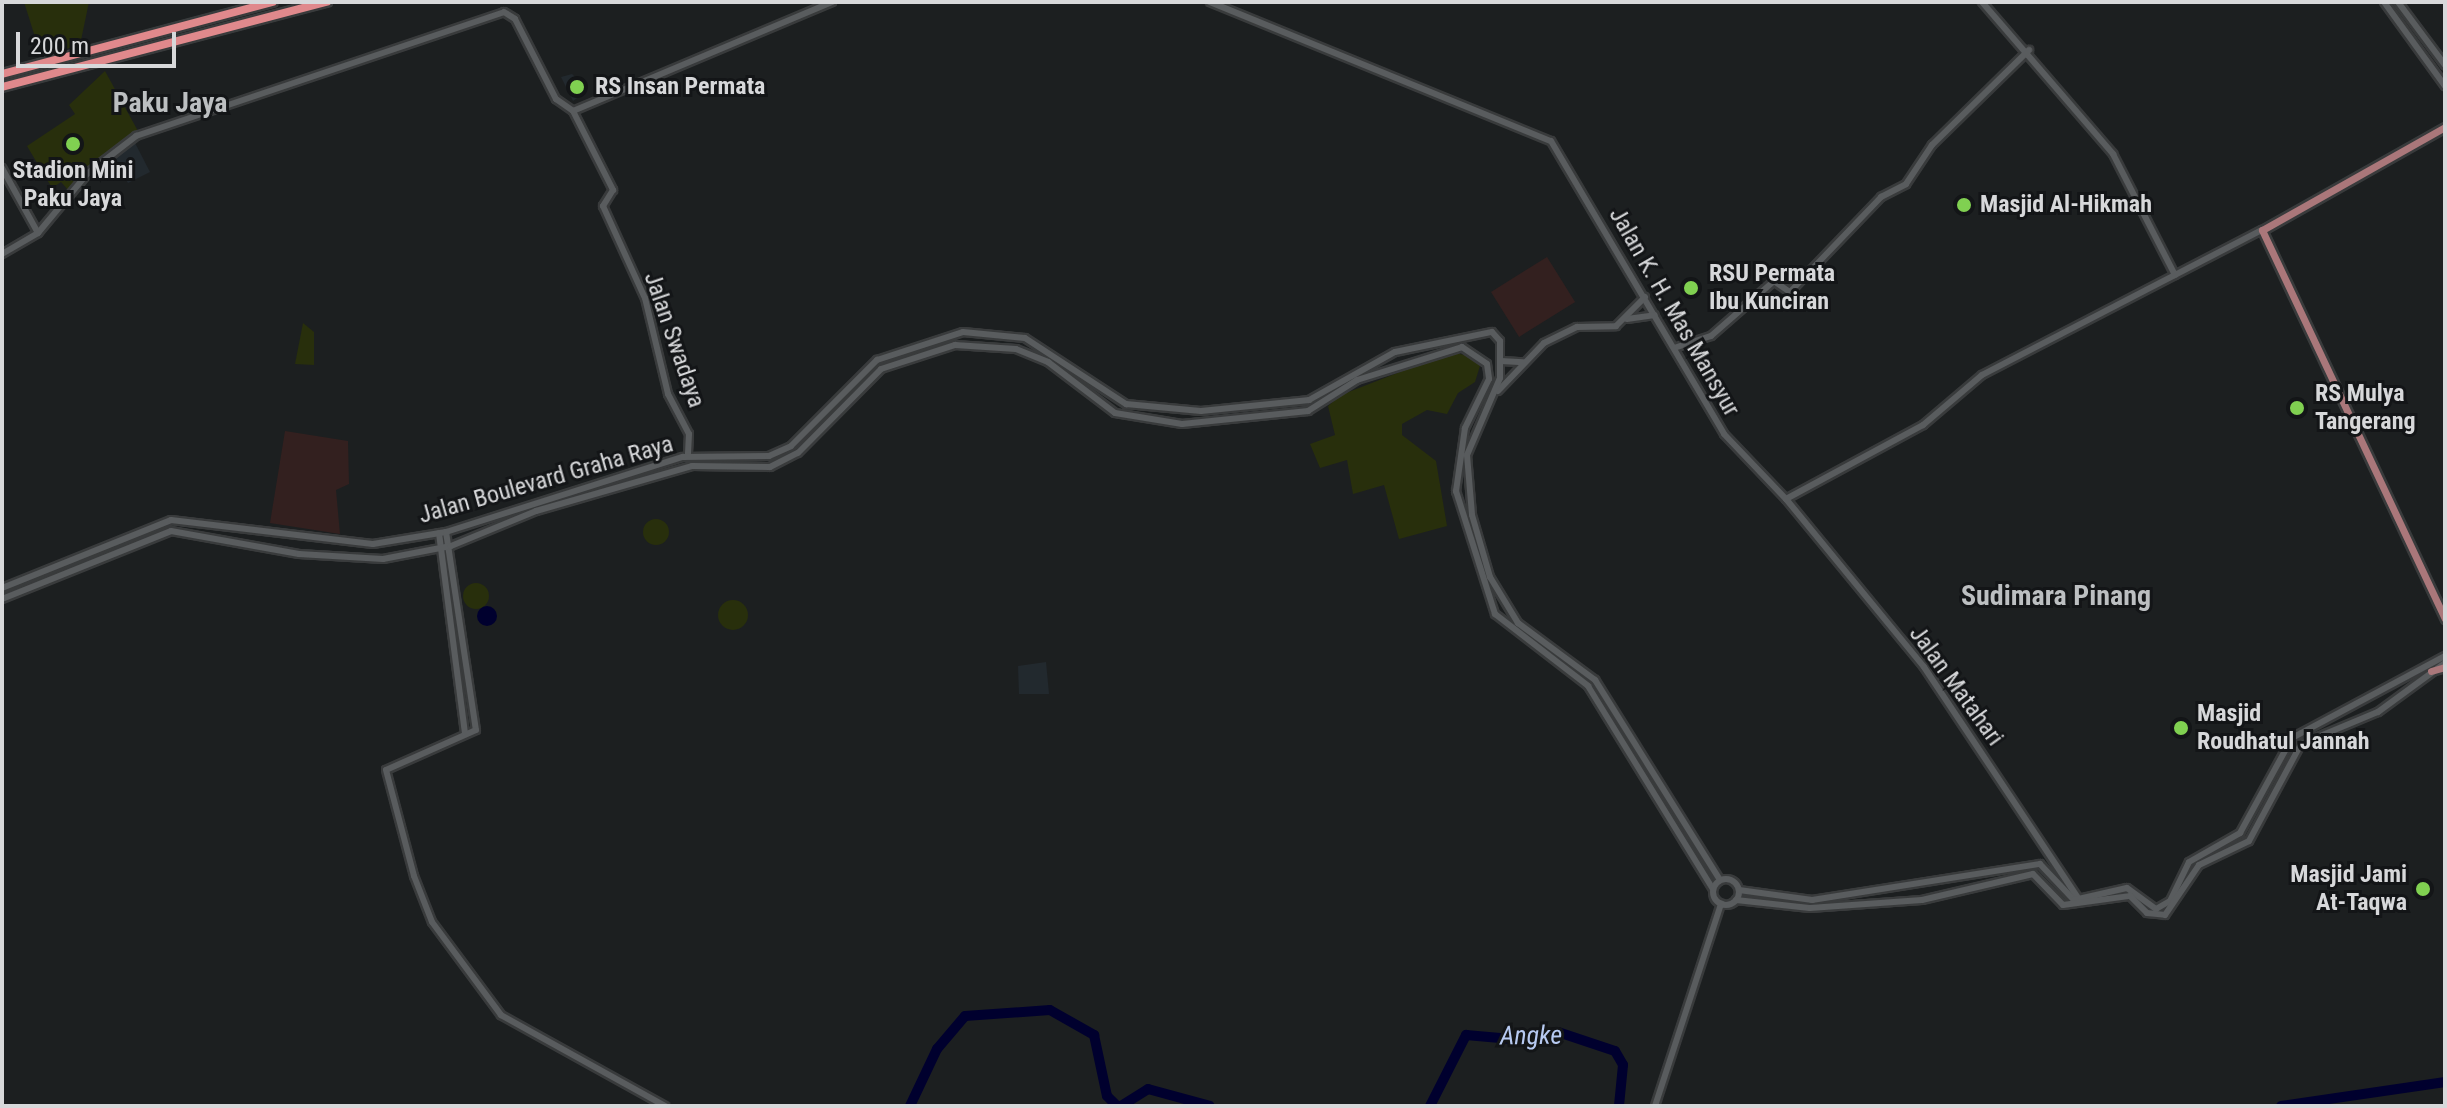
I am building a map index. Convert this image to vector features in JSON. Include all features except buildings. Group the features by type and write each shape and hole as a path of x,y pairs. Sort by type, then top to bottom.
{"highway":[{"path":"2,74 273,2"},
{"path":"2,87 327,2"}],"main road":[{"path":"2,254 38,233 89,173 136,136 504,12 513,16 556,99 573,111 832,2"},
{"name":"Jalan K. H. Mas Mansyur","path":"1210,2 1551,141 1728,441 1786,499"},
{"path":"1982,2 2026,47 2113,154 2175,275"},
{"path":"2384,2 2445,86"},
{"path":"2398,2 2445,65"},
{"path":"2400,22 2408,15"},
{"path":"1674,348 1711,336 1774,281 1790,292 1881,197 1906,184 1932,145 2026,47"},
{"name":"Jalan Swadaya","path":"573,111 613,190 603,206 645,298 668,394 689,434 688,456"},
{"path":"1786,499 1923,425 1982,375 2262,230 2445,127"},
{"path":"2,168 38,233"},
{"path":"2262,230 2445,619"},
{"path":"1627,319 1645,297"},
{"path":"1655,315 1567,329 1523,362 1477,418 1467,488 1490,577 1518,623 1595,680 1720,880 1739,890 1791,901 1917,889 2040,864 2081,903"},
{"path":"1498,391 1500,341 1482,331 1395,352 1309,400 1201,411 1126,404 1025,338 963,332 877,360 784,451 790,459 881,369 955,345 1016,349 1048,362 1115,413 1182,424 1308,411 1399,365 1453,347 1477,353 1489,379 1469,414 1456,491 1495,614 1588,686 1721,904 1655,1106"},
{"path":"1395,352 1399,365"},
{"path":"1501,361 1523,362"},
{"path":"1469,414 1477,418"},
{"name":"Jalan Boulevard Graha Raya","path":"2,588 171,520 351,544 442,533 688,456 784,451"},
{"name":"Jalan Boulevard Graha Raya","path":"2,599 171,531 344,558 451,546 598,491 692,466 770,467 790,459"},
{"name":"Jalan Matahari","path":"1786,499 1924,667 2081,903"},
{"path":"454,528 451,537 460,542"},
{"path":"442,533 451,546 476,730 386,770 432,922 501,1015 665,1106"},
{"path":"442,533 465,733"},
{"path":"2081,903 2127,888 2151,908 2166,906 2189,862 2240,833 2292,738 2359,706 2445,656"},
{"path":"1721,904 1736,900 1922,900 2033,874 2063,905 2130,896 2147,913 2169,913 2199,865 2249,841 2301,744 2378,712 2431,671 2445,665"},
{"path":"1588,686 1595,680"},
{"path":"2370,700 2378,712"},
{"path":"2359,706 2365,719"},
{"path":"2259,797 2270,803"},
{"path":"1713,889 1720,880"},
{"path":"1736,900 1739,890"}],"shaded area":[{"name":"RS Insan Permata","path":"572,74 588,90 573,101 561,77"},
{"path":"134,141 150,172 128,183 111,157"},
{"path":"1547,257 1575,302 1519,337 1491,292"},
{"path":"285,431 348,441 349,484 336,490 340,534 270,523"},
{"path":"1046,662 1049,694 1019,694 1018,666"}],"green space":[{"path":"24,2 89,2 80,45 41,56"},
{"name":"Stadion Mini Paku Jaya","path":"105,71 138,131 68,190 61,182 52,188 27,146 75,114 69,105"},
{"path":"303,323 314,332 314,365 295,364"},
{"path":"1451,352 1473,357 1480,366 1475,382 1458,393 1447,414 1427,410 1402,424 1402,435 1436,461 1447,526 1399,539 1384,485 1353,494 1347,460 1320,468 1310,444 1335,435 1328,406 1341,395"},
{"path":"656,519 665,523 669,532 665,541 656,545 647,541 643,532 647,523"},
{"path":"476,583 485,587 489,596 485,605 476,609 467,605 463,596 467,587"},
{"path":"733,600 739,601 747,609 747,621 739,629 733,630 727,629 719,621 718,615 719,609 727,601"}],"water":[{"path":"487,606 494,609 497,616 494,623 487,626 480,623 477,616 480,609"}],"waterway":[{"name":"Angke","path":"910,1106 937,1049 965,1016 1050,1010 1094,1035 1107,1096 1117,1106"},
{"name":"Angke","path":"1430,1106 1466,1035 1523,1040 1558,1032 1615,1051 1623,1065 1619,1106"},
{"path":"2281,1106 2445,1082"},
{"name":"Angke","path":"1121,1106 1148,1089 1210,1106"}],"place":[{"name":"RS Insan Permata","path":"577,87"},
{"name":"Stadion Mini Paku Jaya","path":"73,144"},
{"name":"Masjid Al-Hikmah","path":"1964,205"},
{"name":"RSU Permata Ibu Kunciran","path":"1691,288"},
{"name":"RS Mulya Tangerang","path":"2297,408"},
{"name":"Masjid Roudhatul Jannah","path":"2181,728"},
{"name":"Masjid Jami At-Taqwa","path":"2423,889"}],"district":[{"name":"Paku Jaya","path":"170,103"},
{"name":"Sudimara Pinang","path":"2056,596"}]}
